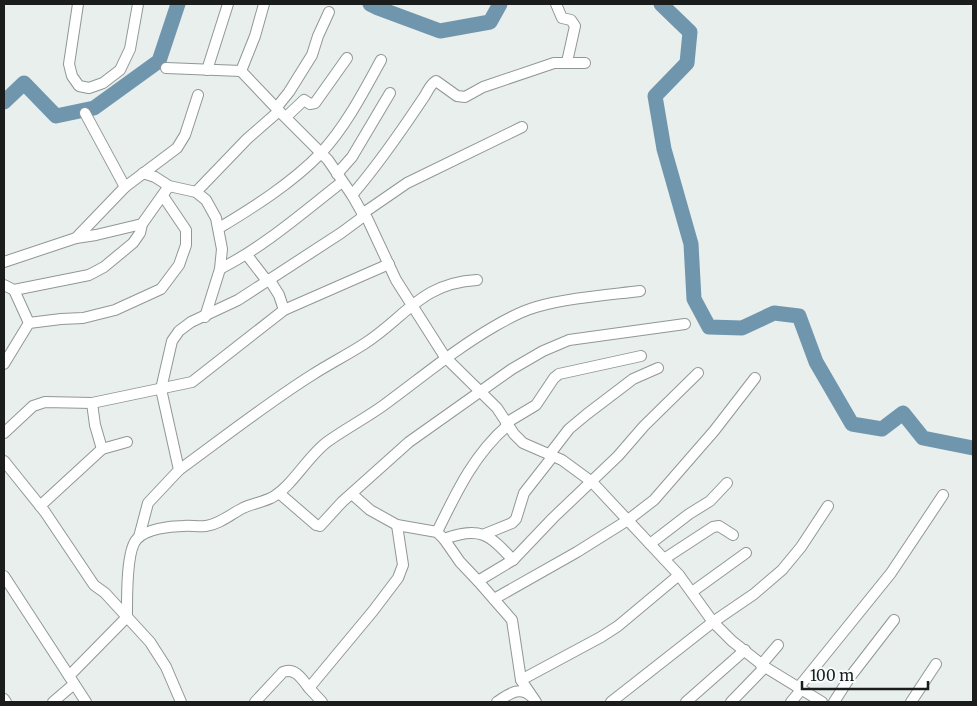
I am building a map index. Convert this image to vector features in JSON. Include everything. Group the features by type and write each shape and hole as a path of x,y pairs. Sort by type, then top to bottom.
{"street":[{"path":"78,4 69,64 72,76 79,86 88,88 103,83 120,70 130,49 138,4"},
{"path":"207,70 228,4"},
{"path":"241,71 255,36 264,4"},
{"path":"556,4 562,18 572,20 575,26 567,62"},
{"path":"281,112 289,92 312,55 329,12"},
{"path":"196,192 247,139 281,112 304,100 310,104 314,103 347,58"},
{"path":"219,228 299,173 321,152 359,100 381,60"},
{"path":"352,195 387,151 424,98 432,83 439,83 457,96 465,97 483,87 554,63 585,63"},
{"path":"166,68 241,71 321,152 352,195 363,215 368,218 396,280 445,358 497,408 507,424 523,443 562,460 592,482 679,575 713,622 732,642 745,650 763,666 822,702"},
{"path":"220,269 246,255 284,228 339,178 390,93"},
{"path":"76,238 125,187 177,148 184,135 198,95"},
{"path":"85,113 125,187"},
{"path":"179,470 161,389 172,341 185,326 238,300 341,233 408,183 522,128"},
{"path":"143,174 155,177 169,186 196,192 206,200 212,209 219,228 222,249 220,269 205,317"},
{"path":"9,288 89,275 112,261 134,243 140,233 142,224 169,186"},
{"path":"29,323 83,318 115,310 161,289 179,265 186,245 186,230 163,196"},
{"path":"5,258 76,238 96,236 142,224"},
{"path":"246,255 279,295 284,310"},
{"path":"4,433 38,403 92,403 192,382 284,310 389,264"},
{"path":"53,702 127,616 127,582 130,556 134,542 139,536 148,503 179,470 311,375 365,343 411,305 438,288 477,280"},
{"path":"9,288 29,323"},
{"path":"4,298 9,288"},
{"path":"139,536 150,531 167,528 206,526 218,522 241,509 269,499 279,493 313,454 326,443 384,405 475,337 507,319 535,307 640,291"},
{"path":"4,364 29,323"},
{"path":"279,493 316,525 320,526 409,442 512,369 543,351 570,340 685,324"},
{"path":"441,536 455,495 482,451 507,424 536,405 554,378 559,374 641,356"},
{"path":"352,494 370,510 397,525 441,536 485,534 512,523 516,519 524,493 570,429 633,379 658,368"},
{"path":"478,581 514,560 553,518 618,456 644,426 698,373"},
{"path":"494,599 577,552 628,520 654,500 714,431 754,378"},
{"path":"92,403 95,425 102,449"},
{"path":"40,506 102,449 128,442"},
{"path":"5,467 40,506 94,585 105,593 150,642 166,667 181,702"},
{"path":"650,544 689,514 710,501 727,483"},
{"path":"791,702 799,689 890,573 943,495"},
{"path":"611,702 713,622 754,594 782,570 801,547 828,506"},
{"path":"309,688 398,578 403,565 397,525"},
{"path":"664,559 713,527 719,526 732,535"},
{"path":"485,534 514,560"},
{"path":"441,536 460,562 512,620 522,680 535,701"},
{"path":"692,592 746,553"},
{"path":"522,680 618,626 679,575"},
{"path":"4,576 86,702"},
{"path":"834,702 894,620"},
{"path":"731,702 763,666 778,645"},
{"path":"686,702 745,650"},
{"path":"911,702 936,664"},
{"path":"255,702 283,672 288,670 294,671 322,702"},
{"path":"497,702 519,691 527,692 535,701"}],"waterway":[{"path":"4,102 24,83 56,116 94,108 159,61 178,4"},
{"path":"370,4 440,31 490,22 500,4"},
{"path":"661,4 690,32 687,63 655,96 664,149 691,244 694,299 709,327 742,328 774,313 799,316 816,362 852,424 882,429 903,413 923,438 973,448"}]}
